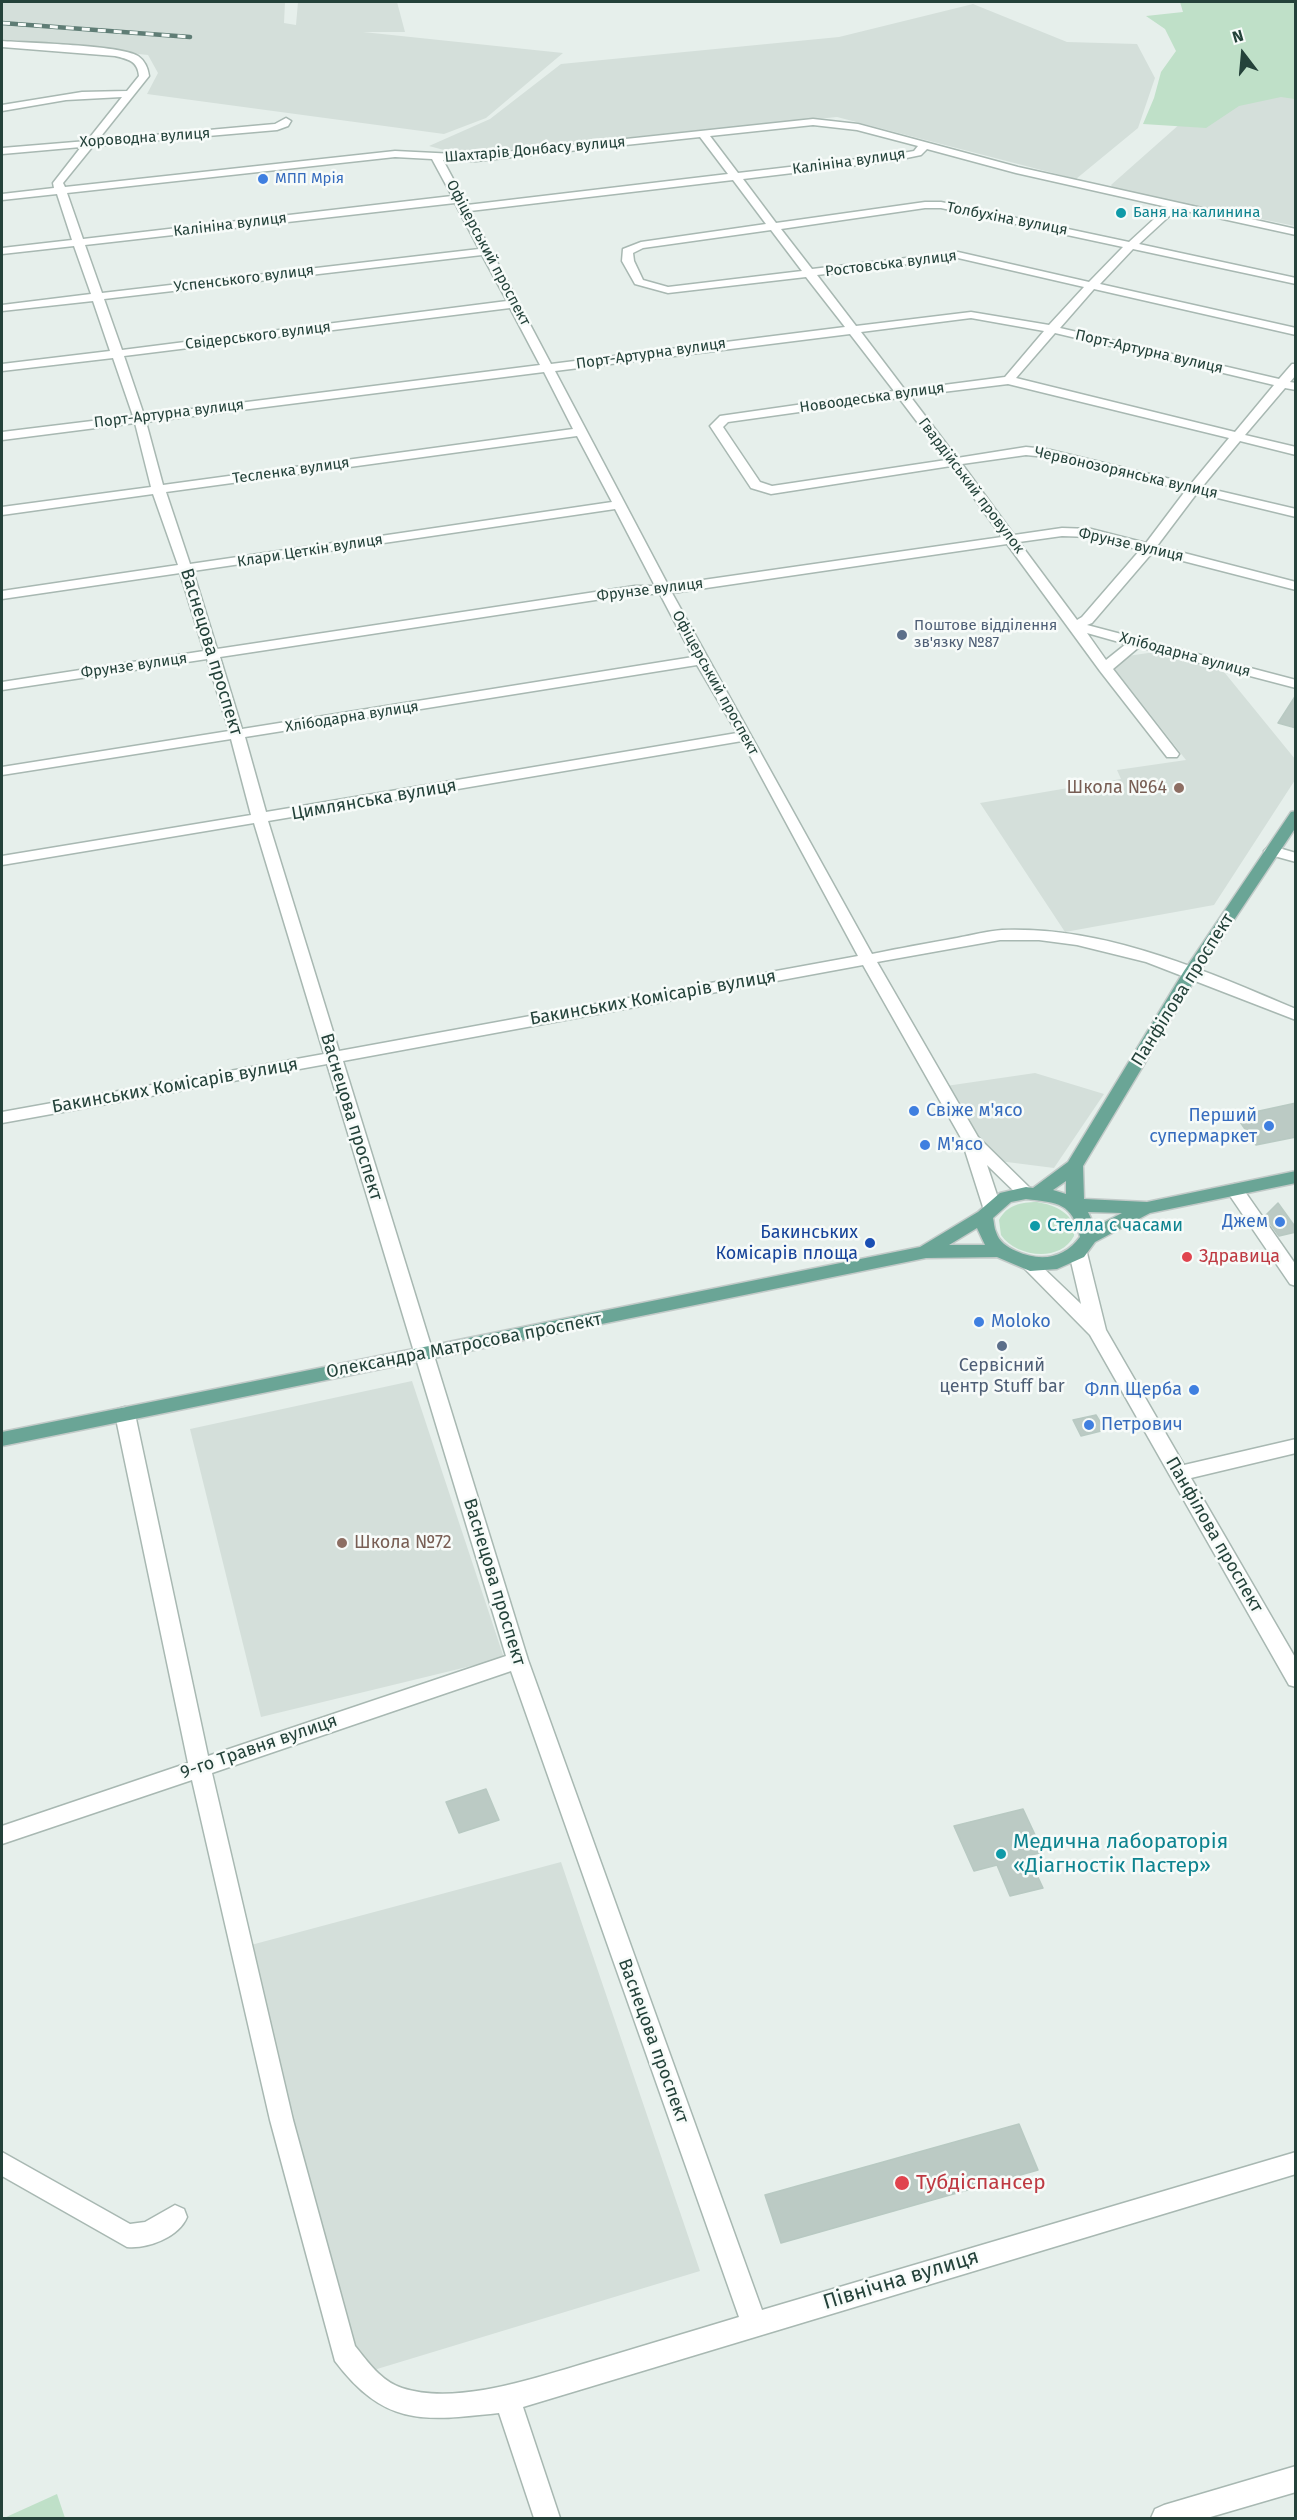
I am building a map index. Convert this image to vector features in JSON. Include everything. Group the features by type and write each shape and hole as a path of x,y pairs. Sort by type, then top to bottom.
{"main road":[{"name":"Панфілова проспект","path":"1032,1192 1074,1167 1192,971 1296,815"},
{"path":"1074,1167 1075,1205 1085,1220 1084,1246"},
{"path":"926,1252 988,1212 1006,1197 1032,1192 1058,1197 1075,1205 1147,1208 1296,1177"},
{"path":"926,1252 999,1251 1030,1265 1057,1263 1147,1208"},
{"path":"988,1212 987,1234 999,1251"},
{"name":"Олександра Матросова проспект","path":"2,1439 926,1252"}],"street":[{"path":"2,44 116,53 134,58 143,67 144,76 131,94 57,183 62,191"},
{"path":"2,108 84,94 106,92 131,94"},
{"name":"Хороводна вулиця","path":"2,151 92,142 105,144 277,127 286,121"},
{"name":"Шахтарів Донбасу вулиця","path":"2,197 395,154 437,158 479,158 795,123 829,123 858,127 924,146"},
{"name":"Гвардійський провулок","path":"703,134 954,462 1105,668 1172,754"},
{"name":"Калініна вулиця","path":"2,251 734,177 909,155 924,146 1016,170 1296,232"},
{"name":"Офіцерський проспект","path":"437,158 701,660 746,736 867,959 970,1138"},
{"name":"Васнецова проспект","path":"62,191 139,417 158,489 186,570 237,735 332,1057 518,1660 754,2324"},
{"name":"Толбухіна вулиця","path":"632,268 627,251 641,245 941,205 1296,281"},
{"path":"1008,380 1089,286 1174,206"},
{"name":"Успенського вулиця","path":"2,308 486,251"},
{"name":"Ростовська вулиця","path":"632,268 639,282 668,290 958,255 1296,332"},
{"name":"Свідерського вулиця","path":"2,368 514,304"},
{"name":"Порт-Артурна вулиця","path":"2,436 850,328 971,315 1051,329 1296,387"},
{"path":"1074,626 1087,620 1149,548 1194,488 1296,367"},
{"name":"Новоодеська вулиця","path":"954,462 771,490 755,485 716,426 724,419 1008,380 1296,451"},
{"name":"Тесленка вулиця","path":"2,511 580,432"},
{"name":"Червонозорянська вулиця","path":"954,462 1026,450 1296,513"},
{"name":"Клари Цеткін вулиця","path":"2,595 186,570 619,505"},
{"name":"Фрунзе вулиця","path":"2,686 635,590 664,590 1011,539 1080,532 1296,586"},
{"name":"Хлібодарна вулиця","path":"1074,626 1296,684"},
{"path":"1105,668 1137,642"},
{"name":"Хлібодарна вулиця","path":"2,771 701,660"},
{"name":"Цимлянська вулиця","path":"2,861 746,736"},
{"path":"1272,851 1296,858"},
{"name":"Бакинських Комісарів вулиця","path":"2,1118 1000,935 1033,933 1098,942 1192,971 1296,1015"},
{"path":"970,1138 1032,1192"},
{"path":"970,1138 988,1212"},
{"path":"1235,1190 1296,1280"},
{"name":"Панфілова проспект","path":"1084,1246 1097,1330"},
{"name":"Панфілова проспект","path":"1030,1265 1097,1330 1296,1679"},
{"name":"Північна вулиця","path":"125,1414 199,1767 304,2215 344,2352 357,2372 374,2388 396,2400 427,2407 507,2399 1296,2163"},
{"path":"1179,1473 1296,1446"},
{"name":"9-го Травня вулиця","path":"2,1835 518,1660"},
{"path":"2,2163 127,2235 137,2237 148,2234 175,2217"},
{"path":"507,2399 547,2518"},
{"path":"1164,2518 1296,2479"}],"shaded area":[{"path":"2,2 285,2 284,23 296,25 298,2 397,2 405,32 363,32 563,53 486,118 444,134 147,94 158,73 148,55 2,39"},
{"path":"973,4 1067,42 1137,44 1155,78 1138,128 1076,179 837,117 459,154 429,146 490,119 561,64 839,37"},
{"path":"1225,84 1295,98 1295,226 1114,189 1111,185"},
{"name":"Школа №64","path":"1162,651 1220,667 1295,759 1295,780 1214,905 1065,932 980,803 1121,779 1117,770 1186,760 1107,659"},
{"path":"1035,1073 1104,1094 1054,1168 999,1161 983,1143 946,1086"},
{"name":"Школа №72","path":"412,1381 504,1658 261,1717 190,1429"},
{"path":"561,1862 700,2271 354,2376 251,1945"}],"green space":[{"path":"1180,2 1295,2 1295,99 1281,97 1239,106 1206,128 1143,124 1154,98 1161,72 1176,51 1165,29 1146,16 1183,12"},
{"path":"1037,1202 1057,1208 1072,1222 1074,1236 1067,1245 1059,1250 1038,1254 1027,1252 1017,1248 1001,1235 999,1220 1006,1211 1020,1204"},
{"path":"57,2494 65,2518 4,2518"}],"building":[{"path":"1296,695 1296,728 1278,723"},
{"name":"Перший супермаркет","path":"1296,1103 1296,1137 1256,1145 1236,1116"},
{"name":"Джем","path":"1278,1203 1296,1228 1296,1232 1279,1236 1265,1216"},
{"name":"Петрович","path":"1096,1415 1105,1430 1081,1436 1073,1420"},
{"path":"486,1789 499,1820 459,1833 446,1802"},
{"name":"Медична лабораторія «Діагностік Пастер»","path":"1023,1809 1043,1852 1028,1856 1043,1888 1010,1896 997,1865 974,1871 954,1826"},
{"name":"Тубдіспансер","path":"1019,2124 1038,2170 781,2243 765,2195"}],"railway":[{"path":"2,23 190,37"}],"place":[{"name":"МПП Мрія","path":"263,179"},
{"name":"Баня на калинина","path":"1121,213"},
{"name":"Поштове відділення зв'язку №87","path":"902,635"},
{"name":"Школа №64","path":"1179,788"},
{"name":"Свіже м'ясо","path":"914,1111"},
{"name":"Перший супермаркет","path":"1269,1126"},
{"name":"М'ясо","path":"925,1145"},
{"name":"Джем","path":"1280,1222"},
{"name":"Стелла с часами","path":"1035,1226"},
{"name":"Бакинських Комісарів площа","path":"870,1243"},
{"name":"Здравица","path":"1187,1257"},
{"name":"Moloko","path":"979,1322"},
{"name":"Сервісний центр Stuff bar","path":"1002,1346"},
{"name":"Флп Щерба","path":"1194,1390"},
{"name":"Петрович","path":"1089,1425"},
{"name":"Школа №72","path":"342,1543"},
{"name":"Медична лабораторія «Діагностік Пастер»","path":"1001,1854"},
{"name":"Тубдіспансер","path":"902,2183"}]}
